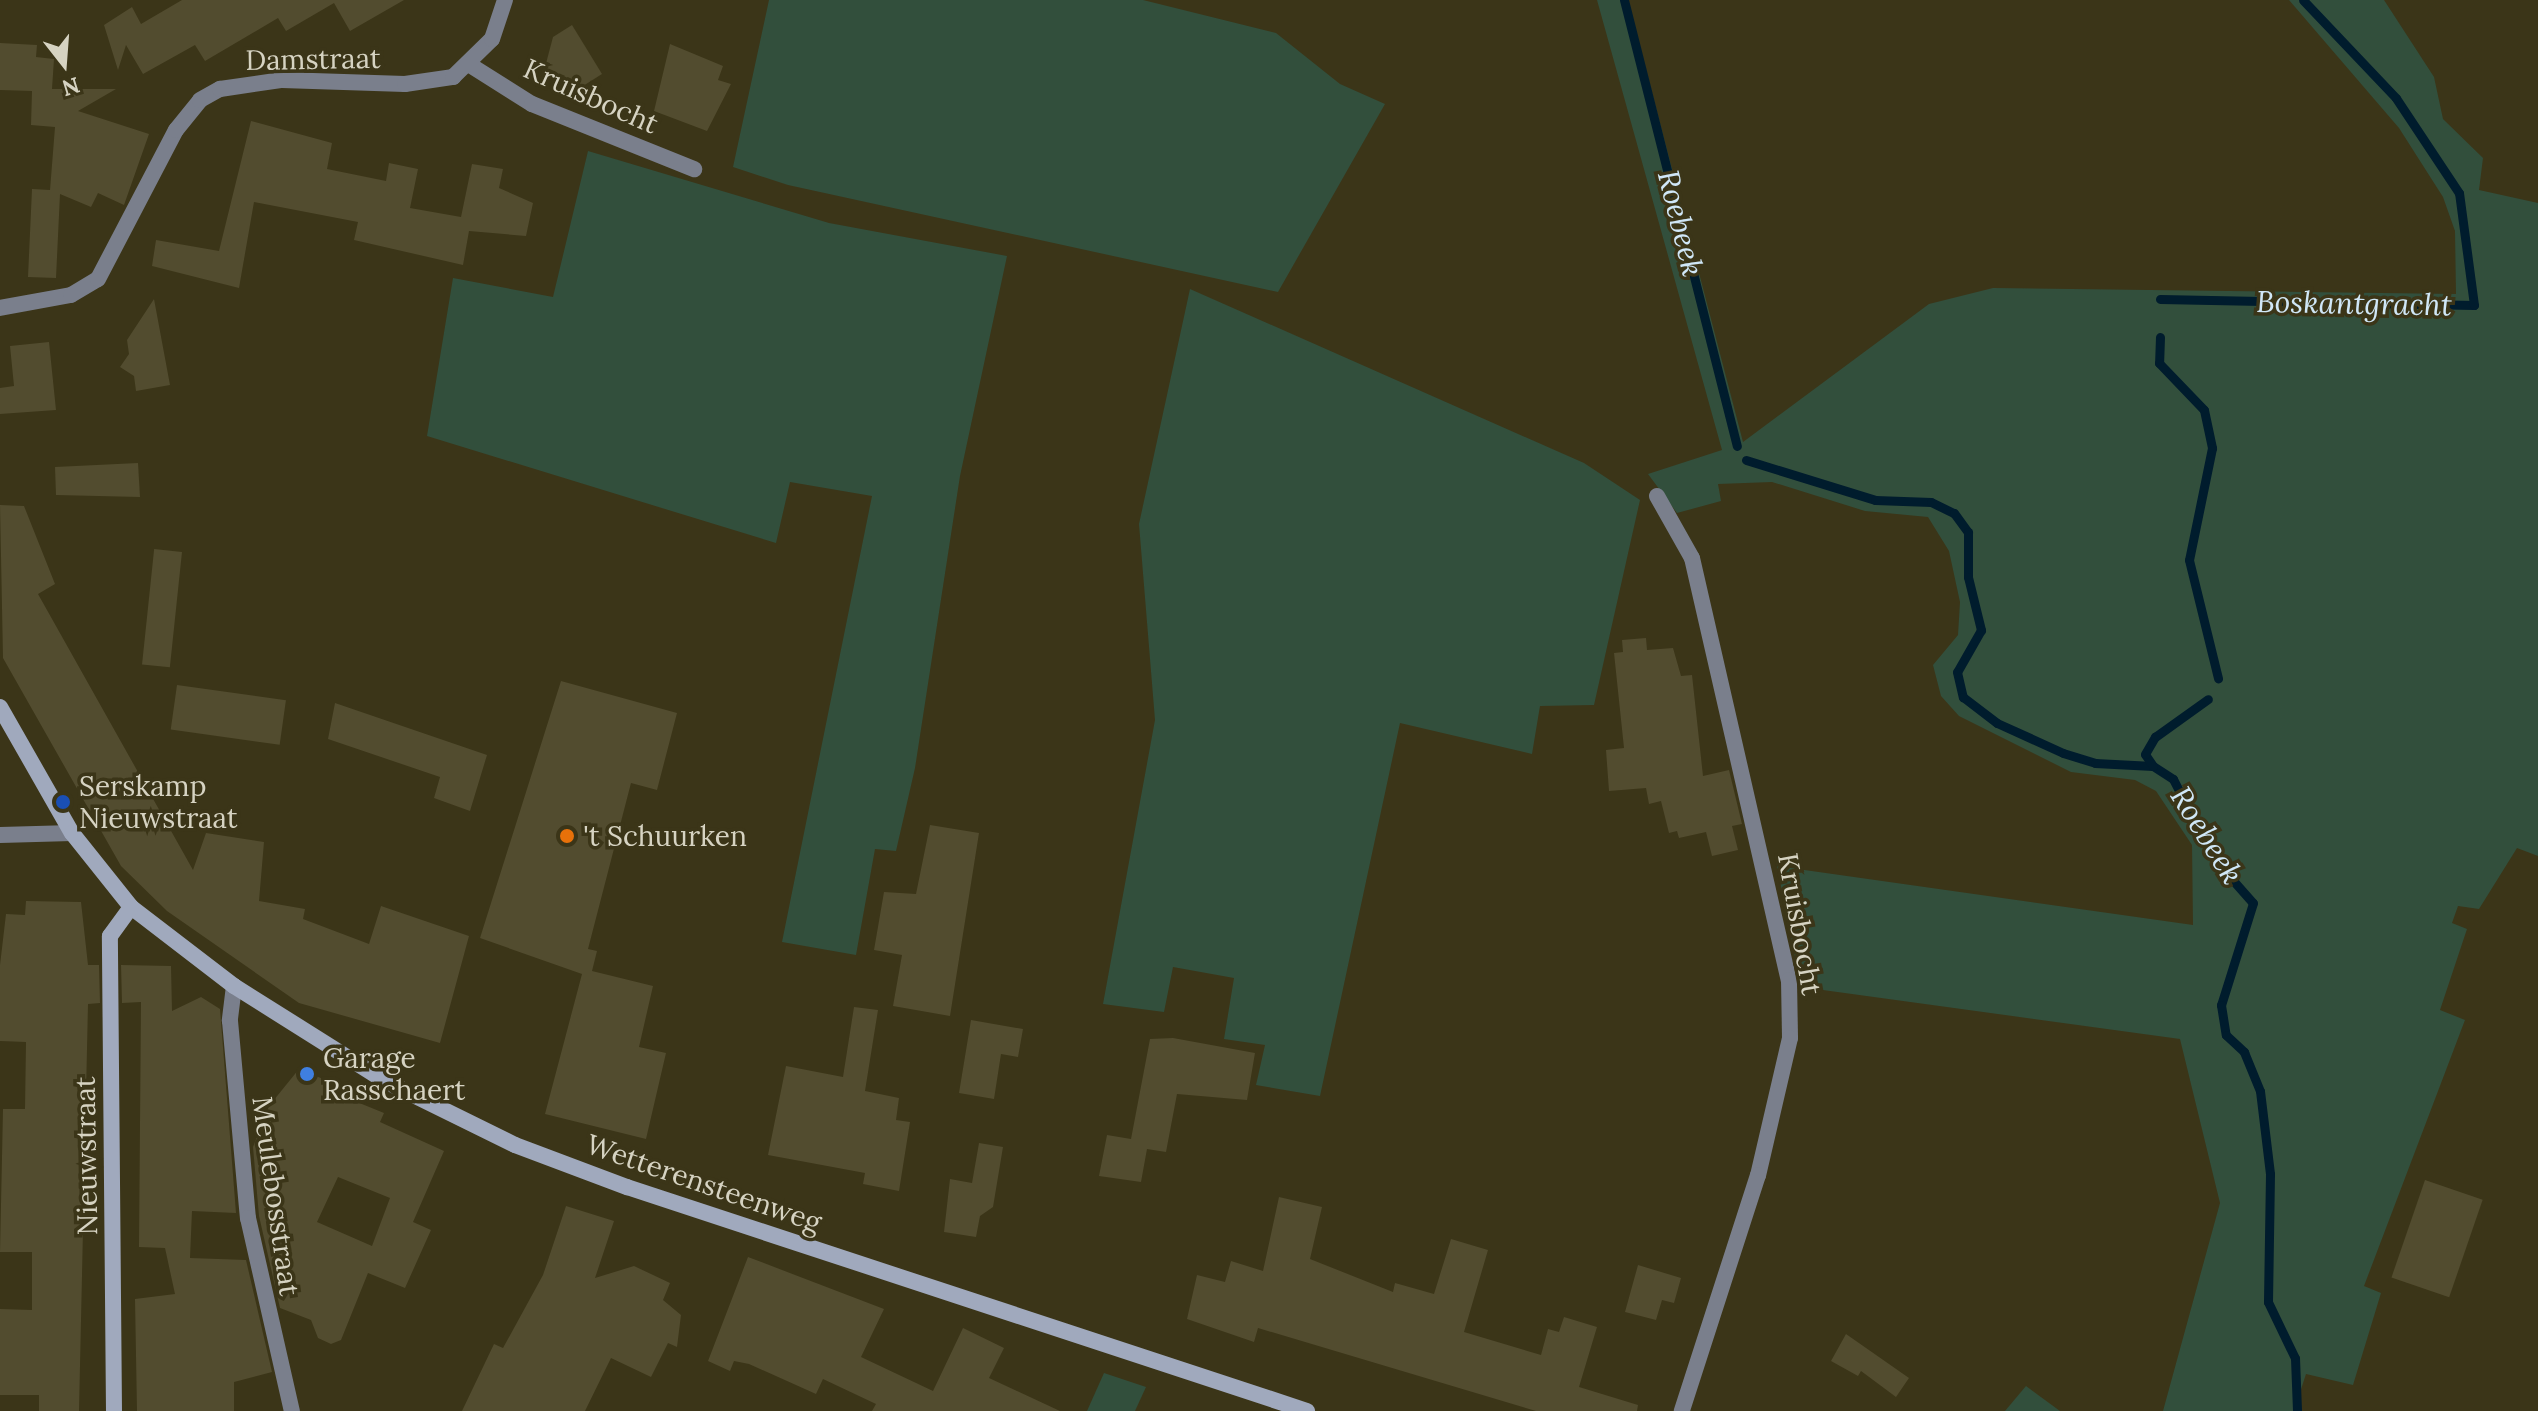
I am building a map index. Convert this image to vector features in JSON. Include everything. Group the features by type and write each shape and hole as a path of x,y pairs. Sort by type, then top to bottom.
{"street":[{"path":"470,65 492,39 505,0"},
{"name":"Kruisbocht","path":"470,65 532,104 694,169"},
{"name":"Damstraat","path":"0,308 71,295 98,279 187,111 220,89 282,80 405,84 453,77 470,65"},
{"name":"Kruisbocht","path":"1657,496 1692,558 1789,980 1790,1038 1758,1175 1682,1411"},
{"name":"Wetterensteenweg","path":"0,707 72,833 131,907 234,986 383,1080 515,1145 934,1294 1307,1411"},
{"path":"0,835 72,833"},
{"name":"Nieuwstraat","path":"114,1411 110,936 131,907"},
{"name":"Meulebosstraat","path":"234,986 230,1021 248,1218 292,1411"}],"green space":[{"path":"769,0 1143,0 1276,33 1340,84 1385,104 1278,292 788,185 733,167"},
{"path":"1597,0 1628,0 1743,442 1929,304 1993,288 2456,294 2455,231 2443,197 2399,128 2289,0 2384,0 2434,77 2443,119 2483,158 2479,190 2538,203 2538,856 2517,848 2479,909 2458,906 2452,923 2467,929 2440,1010 2465,1020 2364,1286 2381,1293 2353,1385 2306,1374 2294,1411 2163,1411 2220,1203 2180,1039 1801,987 1777,866 2193,925 2192,845 2156,791 2135,780 2071,772 1959,716 1941,696 1933,665 1958,635 1960,602 1949,551 1928,517 1865,511 1772,482 1718,484 1721,501 1677,513 1648,474 1722,450"},
{"path":"588,151 829,223 1007,256 960,476 915,768 896,851 875,849 856,955 782,942 872,496 790,482 776,543 427,436 453,278 553,297"},
{"path":"1190,289 1584,463 1640,500 1594,705 1540,706 1532,754 1400,723 1320,1096 1256,1085 1265,1045 1224,1039 1234,978 1173,967 1164,1012 1103,1004 1155,720 1139,524"},
{"path":"1104,1373 1146,1387 1135,1411 1087,1411"},
{"path":"2026,1386 2060,1411 2005,1411"}],"building":[{"path":"182,0 404,0 350,31 334,3 286,31 278,18 205,61 195,45 143,74 126,45 118,70 104,25 132,7 141,24"},
{"path":"572,25 602,74 583,86 544,71 553,37"},
{"path":"0,43 37,45 36,57 54,59 52,89 116,89 78,111 149,134 124,205 98,193 91,207 60,194 56,278 28,277 32,189 50,190 55,127 31,125 32,91 0,90"},
{"path":"670,44 723,66 718,80 731,84 707,131 654,111"},
{"path":"251,121 332,143 327,169 386,181 389,163 418,169 410,208 461,217 472,164 503,169 499,188 533,203 526,236 469,231 463,265 354,240 358,222 254,202 239,288 152,266 156,240 219,251"},
{"path":"154,299 170,385 136,391 134,376 120,367 129,354 127,340"},
{"path":"49,342 56,410 0,414 0,388 14,386 10,346"},
{"path":"138,463 140,497 56,495 55,467"},
{"path":"0,505 24,506 55,584 38,594 193,870 206,833 264,842 259,901 305,909 303,919 369,944 381,906 469,936 440,1043 299,1003 167,911 121,866 3,658"},
{"path":"154,549 182,552 170,667 142,664"},
{"path":"1646,638 1647,650 1673,648 1681,676 1692,675 1703,776 1729,770 1742,824 1732,826 1738,850 1712,856 1706,832 1679,838 1677,831 1669,833 1661,801 1649,804 1646,788 1609,791 1606,750 1624,748 1614,653 1623,652 1622,640"},
{"name":"'t Schuurken","path":"561,681 677,713 657,790 631,783 588,949 597,951 592,971 653,986 639,1047 666,1053 646,1139 545,1114 582,974 480,938"},
{"path":"177,685 286,700 280,745 171,730"},
{"path":"335,703 487,755 470,811 434,798 440,777 328,739"},
{"path":"930,825 979,833 950,1016 893,1006 902,955 874,950 884,892 916,894"},
{"path":"26,901 81,902 88,965 99,965 100,1003 88,1004 79,1411 39,1411 39,1395 0,1395 0,1309 32,1310 32,1252 0,1252 3,1109 25,1109 26,1042 0,1041 0,965 6,914 25,915"},
{"path":"121,965 171,966 172,1011 201,997 220,1009 236,1213 192,1211 190,1258 246,1260 272,1372 234,1382 234,1411 137,1411 135,1299 175,1294 165,1248 139,1247 141,1002 122,1003"},
{"path":"854,1007 878,1010 865,1091 899,1098 896,1120 910,1122 899,1191 863,1184 865,1173 768,1155 786,1066 843,1077"},
{"path":"971,1020 1023,1029 1018,1057 1001,1054 994,1099 959,1093"},
{"path":"1173,1038 1255,1053 1247,1100 1177,1094 1166,1152 1147,1149 1141,1182 1099,1176 1107,1135 1131,1139 1150,1039"},
{"path":"299,1069 328,1081 325,1089 384,1113 380,1122 444,1151 413,1222 431,1230 405,1288 368,1273 341,1340 331,1344 318,1338 311,1320 280,1308 259,1216 253,1147 269,1106","holes":["338,1177 390,1198 372,1246 317,1222"]},
{"path":"979,1143 1003,1147 993,1207 980,1216 976,1237 944,1232 950,1179 972,1183"},
{"path":"2425,1180 2483,1200 2449,1297 2391,1277"},
{"path":"1279,1197 1322,1207 1310,1259 1393,1292 1395,1283 1434,1294 1451,1239 1488,1250 1464,1332 1541,1355 1548,1329 1559,1332 1564,1317 1597,1327 1579,1387 1638,1405 1637,1411 1536,1411 1258,1328 1254,1342 1187,1319 1197,1275 1225,1282 1231,1261 1263,1271"},
{"path":"566,1206 614,1221 595,1278 634,1266 670,1283 663,1300 681,1315 677,1347 668,1343 651,1377 611,1358 585,1411 462,1411 494,1344 503,1348 543,1275"},
{"path":"748,1257 884,1309 861,1357 933,1391 963,1328 1004,1348 989,1378 1060,1411 872,1411 876,1404 823,1379 816,1394 749,1364 734,1361 730,1371 708,1361"},
{"path":"1638,1265 1681,1278 1674,1303 1662,1300 1656,1320 1625,1312"},
{"path":"1846,1334 1909,1378 1896,1397 1861,1371 1858,1376 1831,1361"}],"waterway":[{"name":"Roebeek","path":"1624,0 1737,446"},
{"name":"Boskantgracht","path":"2160,299 2474,305 2459,193 2396,98 2303,0"},
{"name":"Boskantgracht","path":"2160,337 2159,363 2204,410 2212,448 2189,560 2218,678"},
{"name":"Roebeek","path":"1746,460 1875,500 1931,502 1954,513 1968,532 1968,577 1981,630 1957,672 1963,697 1997,723 2063,753 2095,763 2153,766 2173,779 2215,860 2253,903 2221,1005 2226,1035 2244,1052 2260,1091 2270,1174 2268,1302 2295,1358 2297,1411"},
{"name":"Boskantgracht","path":"2153,766 2145,754 2155,737 2208,699"}],"place":[{"name":"Serskamp Nieuwstraat","path":"63,802"},
{"name":"'t Schuurken","path":"567,836"},
{"name":"Garage Rasschaert","path":"307,1074"}]}
